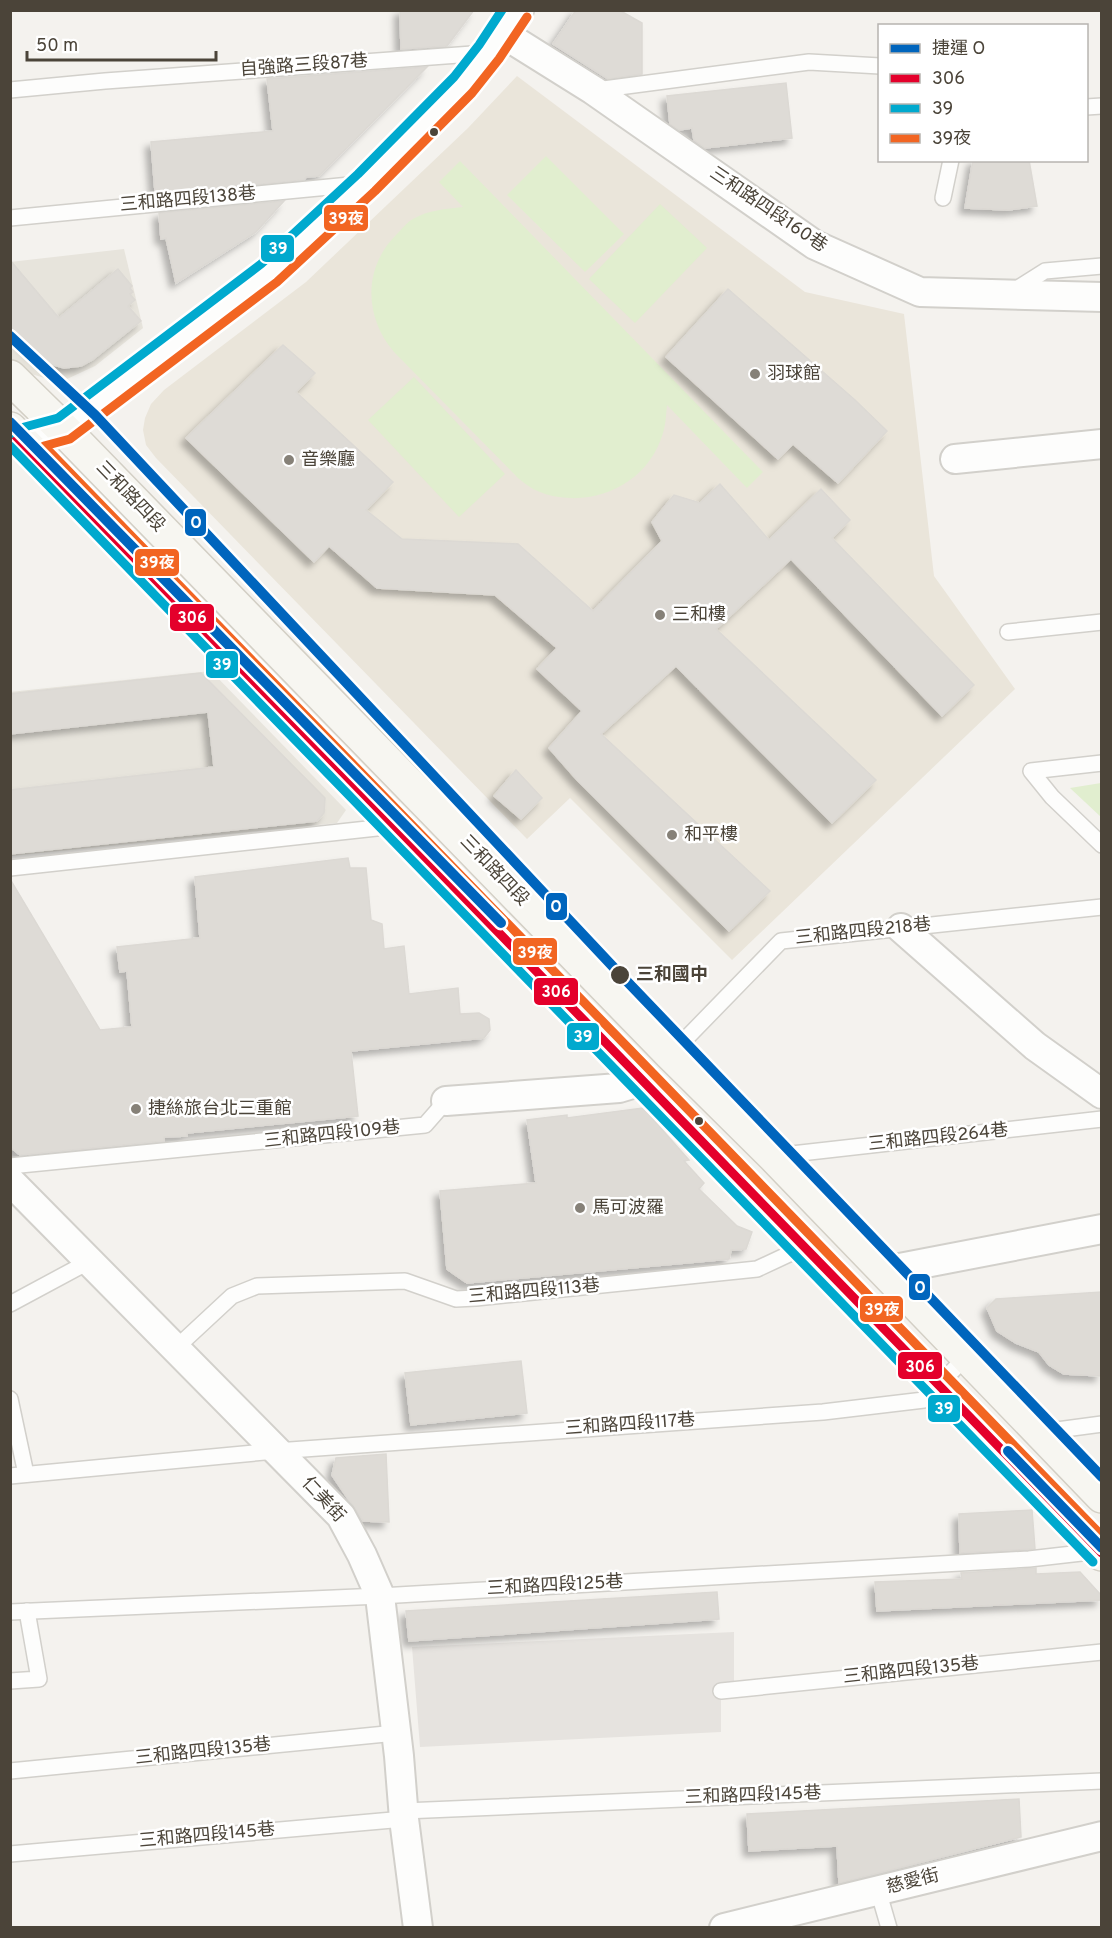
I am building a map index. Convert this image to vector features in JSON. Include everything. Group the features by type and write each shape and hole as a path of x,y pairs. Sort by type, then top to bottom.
{"main road":[{"name":"三和路四段","path":"10,377 774,1156 1101,1496"},
{"path":"14,439 395,826 1100,1552"}],"street":[{"name":"三和路四段160巷","path":"503,32 593,90 815,245 920,292 1101,297"},
{"path":"14,439 63,429 269,273 366,183 463,86 503,32"},
{"path":"955,459 1101,444"},
{"path":"902,928 1035,1046 1101,1094"},
{"name":"三和路四段109巷","path":"446,1101 619,1088 642,1081"},
{"name":"仁美街","path":"10,1181 341,1516 362,1554 380,1596 418,1928"},
{"path":"884,1271 1101,1228"},
{"name":"慈愛街","path":"724,1928 1101,1836"}],"lane":[{"name":"自強路三段87巷","path":"10,90 105,81 503,32"},
{"path":"593,90 809,62 878,66"},
{"path":"943,198 951,162"},
{"name":"三和路四段138巷","path":"10,218 366,183"},
{"path":"1009,294 1045,271 1101,266"},
{"path":"1008,632 1101,622"},
{"path":"1101,763 1031,771 1052,797 1101,845"},
{"path":"10,868 395,826"},
{"name":"三和路四段218巷","path":"672,1054 781,941 1101,907"},
{"name":"三和路四段109巷","path":"10,1166 425,1125 446,1101"},
{"name":"三和路四段264巷","path":"774,1156 1101,1119"},
{"name":"三和路四段113巷","path":"176,1348 232,1296 257,1286 405,1281 456,1299 476,1298 757,1269 804,1247"},
{"path":"10,1304 90,1261"},
{"name":"三和路四段117巷","path":"10,1476 276,1451 823,1412 924,1400 966,1357"},
{"path":"10,1400 26,1474"},
{"path":"1040,1432 1101,1424"},
{"name":"三和路四段125巷","path":"10,1612 380,1596 1029,1559 1100,1552"},
{"path":"10,1682 39,1679 27,1611"},
{"name":"三和路四段135巷","path":"721,1690 1101,1652"},
{"name":"三和路四段135巷","path":"10,1771 396,1733"},
{"name":"三和路四段145巷","path":"10,1854 404,1815 1101,1781"},
{"path":"878,1890 889,1928"}],"shaded area":[{"name":"三和國中","path":"517,76 805,292 904,314 934,576 1015,689 732,960 570,798 527,839 156,458 146,445 143,430 145,418 151,404 164,390 306,282 468,128"},
{"path":"124,249 143,328 95,366 67,379 48,379 28,373 11,358 10,262"},
{"path":"211,671 346,810 337,823 11,856 10,692"},
{"path":"734,1632 734,1689 721,1691 721,1732 420,1747 412,1647"}],"green space":[{"path":"546,156 624,234 585,272 507,195"},
{"path":"460,161 763,472 747,488 667,405 664,430 657,449 637,475 623,485 609,492 576,498 556,497 539,492 518,478 394,352 377,324 373,308 371,293 378,262 385,248 411,220 443,209 463,207 439,182"},
{"path":"660,204 707,248 635,323 589,279"},
{"path":"414,377 505,474 459,517 368,420"},
{"path":"1102,783 1101,817 1070,788"}],"building":[{"path":"400,10 474,10 447,46 401,49"},
{"path":"576,10 619,10 642,23 642,74 608,79 553,44"},
{"path":"427,67 319,176 306,177 304,180 158,194 155,191 151,142 273,131 267,79"},
{"path":"786,83 792,138 705,148 694,140 692,128 679,130 670,124 667,96"},
{"path":"973,162 1029,162 1037,206 1008,210 965,208"},
{"path":"284,201 256,232 176,283 166,238 161,239 159,213"},
{"path":"10,260 59,318 118,269 132,286 130,288 133,292 130,294 135,300 128,306 141,321 92,360 81,366 64,368 50,364 10,330"},
{"name":"羽球館","path":"728,289 855,400 887,431 838,483 793,444 778,459 666,357"},
{"path":"283,345 315,373 296,392 393,482 366,510 402,539 518,544 593,611 662,541 652,522 674,495 700,503 720,484 769,540 821,489 850,520 832,538 974,685 942,716 791,559 716,629 876,780 832,823 676,666 601,734 770,891 729,931 577,780 549,748 582,711 537,669 557,648 495,595 377,588 329,546 314,562 186,438"},
{"path":"201,673 325,798 324,813 317,821 10,854 10,790 214,767 208,712 10,734 10,694"},
{"path":"516,770 542,798 521,819 494,796"},
{"path":"348,858 350,868 366,868 371,920 382,924 384,949 404,946 409,994 458,988 460,1014 479,1013 489,1019 490,1030 484,1038 351,1051 358,1116 187,1133 187,1136 164,1137 164,1141 20,1155 10,1147 10,879 100,1030 132,1027 127,971 120,972 117,947 200,938 195,877"},
{"name":"馬可波羅","path":"643,1108 689,1160 684,1161 704,1183 699,1189 737,1226 752,1232 746,1249 731,1250 729,1259 467,1283 447,1269 440,1191 536,1183 527,1120 567,1115 567,1118"},
{"path":"1101,1292 1101,1376 1064,1374 1049,1365 1039,1352 1016,1343 997,1331 987,1308 996,1299"},
{"path":"521,1361 527,1413 411,1425 405,1373"},
{"path":"386,1454 389,1522 363,1521 332,1475 336,1458"},
{"path":"1032,1510 1035,1549 960,1553 959,1514"},
{"path":"1036,1568 1036,1574 1080,1572 1101,1595 1101,1600 877,1611 875,1582 962,1579 961,1573"},
{"path":"717,1592 719,1619 409,1641 406,1611"},
{"path":"1019,1799 1021,1837 839,1883 837,1846 749,1851 747,1814"}],"metro line":[{"name":"O","path":"10,336 95,415 618,972 1102,1477"},
{"name":"O","path":"10,422 501,923"},
{"name":"O","path":"1008,1451 1102,1548"}],"transit line":[{"name":"39","path":"10,434 17,429 58,418 261,264 358,174 454,77 502,10"},
{"name":"39夜","path":"527,17 499,59 472,93 375,191 277,282 70,439 44,446 1102,1536"},
{"name":"306","path":"10,430 1102,1553"},
{"name":"39","path":"10,446 1093,1562"}],"place":[{"name":"羽球館","path":"755,374"},
{"name":"音樂廳","path":"289,460"},
{"name":"三和樓","path":"660,615"},
{"name":"和平樓","path":"672,835"},
{"name":"三和國中","path":"620,975"},
{"name":"捷絲旅台北三重館","path":"136,1109"},
{"name":"馬可波羅","path":"580,1208"}]}
